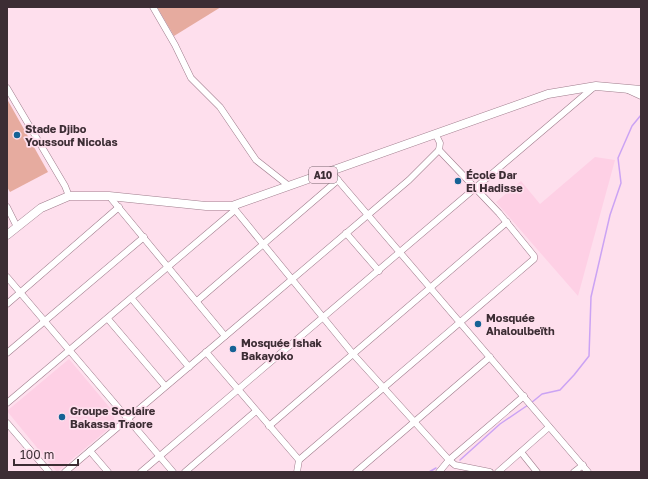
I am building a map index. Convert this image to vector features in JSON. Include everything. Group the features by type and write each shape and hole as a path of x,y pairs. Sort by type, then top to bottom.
{"main road":[{"name":"A10","path":"7,235 41,208 69,196 109,196 233,208 290,186 548,94 596,86 623,87 641,90"}],"street":[{"path":"153,7 176,45 191,78 220,106 256,160 290,186"},
{"path":"141,472 596,86"},
{"path":"623,87 641,96"},
{"path":"7,88 69,196"},
{"path":"65,472 409,180 439,150 440,143 436,135"},
{"path":"297,472 299,460 534,259 534,256 507,222 439,150"},
{"path":"331,172 588,472"},
{"path":"197,301 338,180"},
{"path":"109,196 169,266 225,336"},
{"path":"7,207 17,227"},
{"path":"7,304 119,207"},
{"path":"7,403 132,299 233,208 353,354 449,460 455,465 490,472"},
{"path":"269,426 507,222"},
{"path":"346,233 379,271"},
{"path":"7,353 144,237"},
{"path":"7,277 161,456 173,472"},
{"path":"132,299 188,367"},
{"path":"108,319 165,386"},
{"path":"206,352 299,460"},
{"path":"356,472 490,357"},
{"path":"439,472 449,460 524,396"},
{"path":"185,472 256,411"},
{"path":"7,423 49,472"},
{"path":"498,472 549,427"},
{"path":"90,451 108,472"},
{"path":"521,452 537,472"},
{"path":"574,472 583,465"}],"shaded area":[{"path":"157,7 221,7 174,36"},
{"name":"Stade Djibo Youssouf Nicolas","path":"7,99 48,172 10,192 7,187"},
{"path":"595,157 615,160 578,296 496,202 521,181 540,204"},
{"path":"69,359 115,414 113,425 57,472 7,411"}],"waterway":[{"path":"531,403 542,394 560,390 589,356 591,297 610,215 621,183 618,158 632,126 641,115"},
{"path":"460,460 500,424 528,405"},
{"path":"429,472 436,468"}],"place":[{"name":"Stade Djibo Youssouf Nicolas","path":"17,135"},
{"name":"École Dar El Hadisse","path":"458,181"},
{"name":"Mosquée Ahaloulbeïth","path":"478,324"},
{"name":"Mosquée Ishak Bakayoko","path":"233,349"},
{"name":"Groupe Scolaire Bakassa Traore","path":"62,417"}]}
